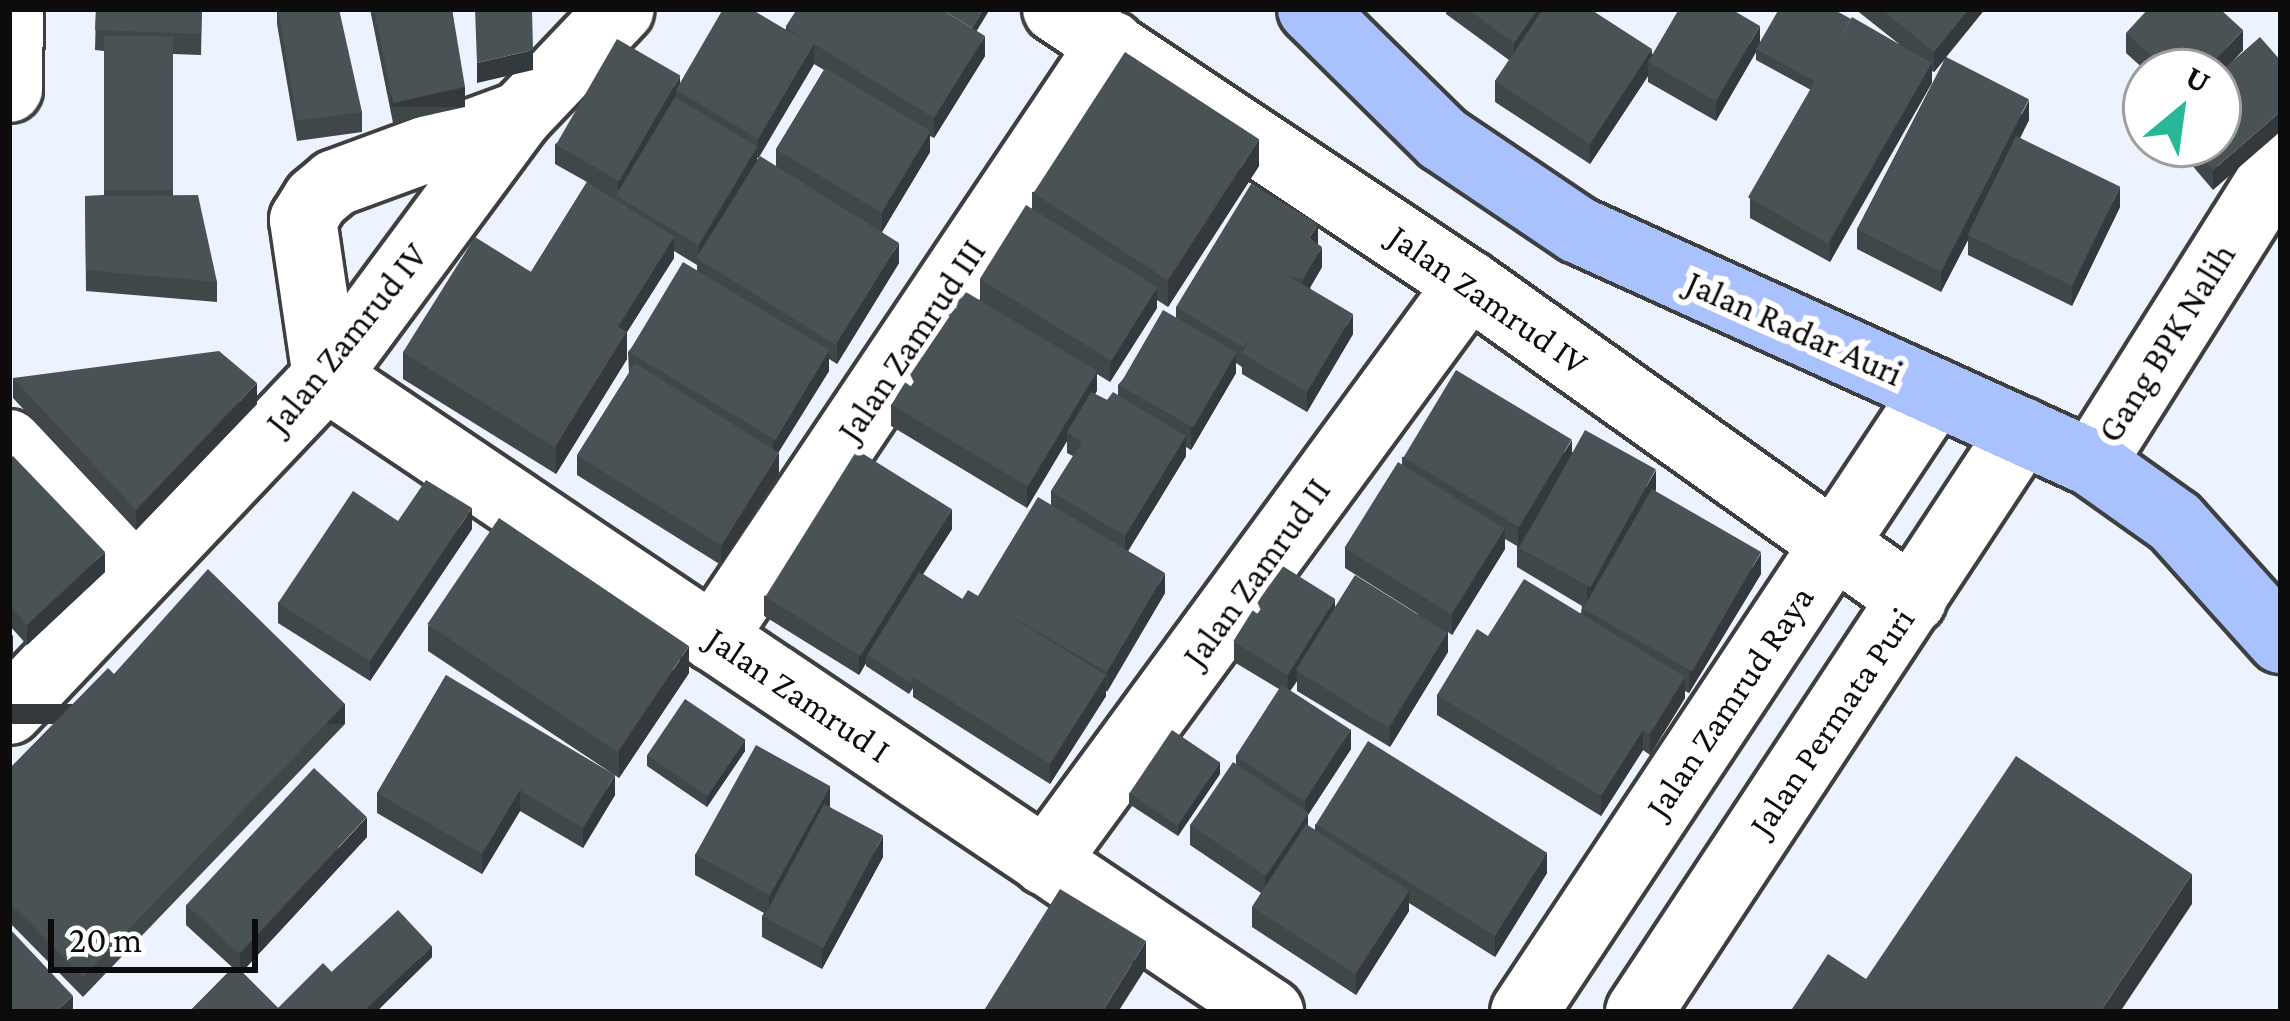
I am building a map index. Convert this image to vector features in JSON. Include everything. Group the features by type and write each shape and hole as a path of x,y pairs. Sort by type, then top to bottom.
{"main road":[{"name":"Jalan Radar Auri","path":"1311,9 1389,92 1507,187 1577,230 2092,463 2175,522 2281,640"}],"street":[{"path":"9,89 10,9"},
{"name":"Jalan Zamrud IV","path":"9,711 326,377 520,115 622,9"},
{"name":"Jalan Zamrud IV","path":"1056,9 1469,284 1832,548 1913,600"},
{"name":"Jalan Zamrud III","path":"712,638 1111,44"},
{"path":"326,377 303,220 316,199 335,183 520,115"},
{"name":"Gang BPK Nalih","path":"2092,463 2281,163"},
{"name":"Jalan Zamrud II","path":"1046,862 1469,284"},
{"name":"Jalan Zamrud I","path":"326,377 1253,1007"},
{"name":"Jalan Zamrud Raya","path":"1524,1012 1935,392"},
{"name":"Jalan Permata Puri","path":"1639,1012 2023,431"},
{"path":"9,443 135,578"}],"building":[{"path":"96,9 202,9 201,34 95,30"},
{"path":"278,9 339,9 362,112 297,121"},
{"path":"374,9 452,9 465,87 393,103"},
{"path":"475,9 532,9 533,50 477,63"},
{"path":"723,9 751,9 800,38 786,26 797,9 941,9 985,36 934,118 814,44 758,139 676,90"},
{"path":"941,9 983,9 972,28"},
{"path":"1467,9 1538,9 1514,43"},
{"path":"1543,9 1590,9 1652,49 1590,144 1495,81"},
{"path":"1679,9 1731,9 1760,26 1716,101 1648,62"},
{"path":"1779,9 1833,9 1851,19 1816,82 1756,49"},
{"path":"1881,9 1969,9 1934,52"},
{"path":"2148,9 2220,9 2243,30 2226,48 2143,48 2126,33"},
{"path":"1852,17 1932,63 1828,243 1748,197"},
{"path":"104,36 173,36 173,190 104,190"},
{"path":"2260,37 2281,61 2281,111 2242,145 2242,53"},
{"path":"617,39 680,76 619,181 556,145"},
{"path":"1125,52 1259,139 1168,280 1034,193"},
{"path":"1946,57 2029,99 1941,272 1858,230"},
{"path":"825,68 930,131 882,213 776,149"},
{"path":"675,97 757,146 698,245 616,196"},
{"path":"2016,136 2120,187 2072,286 1968,235"},
{"path":"760,156 899,243 835,345 696,258"},
{"path":"587,182 674,237 618,326 531,272"},
{"path":"1251,184 1318,224 1309,238 1322,247 1303,279 1287,275 1353,314 1307,392 1242,353 1251,338 1243,347 1176,307"},
{"path":"198,195 217,282 86,270 85,196"},
{"path":"1026,205 1157,287 1111,361 980,279"},
{"path":"475,237 627,332 555,447 403,352"},
{"path":"683,262 830,350 775,440 629,352"},
{"path":"961,289 1097,371 1028,487 891,405"},
{"path":"1163,310 1237,352 1193,428 1120,385"},
{"path":"219,351 257,383 136,510 13,378"},
{"path":"635,363 779,453 721,546 577,455"},
{"path":"1456,370 1572,440 1519,527 1403,457"},
{"path":"1091,392 1107,400 1113,392 1186,436 1125,536 1051,491 1082,442 1067,432"},
{"path":"1585,430 1656,469 1590,587 1520,548"},
{"path":"857,450 952,509 860,656 765,597"},
{"path":"13,456 105,552 27,625 9,604 9,460"},
{"path":"1398,462 1505,529 1451,614 1344,548"},
{"path":"426,480 472,508 370,661 278,603 353,491 398,521"},
{"path":"1652,489 1761,552 1692,672 1583,609"},
{"path":"1038,497 1165,573 1107,672 1000,610 1106,675 1050,764 913,677 968,590 978,596"},
{"path":"499,518 689,646 617,752 427,624"},
{"path":"1281,565 1335,599 1288,675 1233,641"},
{"path":"208,569 345,704 83,977 9,902 9,769 108,668 114,674"},
{"path":"919,572 962,599 910,682 867,655"},
{"path":"1355,575 1447,633 1388,728 1296,670"},
{"path":"1524,579 1685,677 1650,734 1643,730 1601,796 1437,695 1477,629 1488,636"},
{"path":"446,675 615,775 583,828 520,790 482,854 377,793"},
{"path":"1282,685 1351,730 1304,801 1236,756"},
{"path":"685,699 746,740 707,796 647,755"},
{"path":"1172,730 1220,762 1178,825 1130,793"},
{"path":"1368,741 1547,853 1495,936 1316,824"},
{"path":"756,745 830,786 770,896 695,854"},
{"path":"2016,756 2192,874 2100,1012 1790,1012 1828,954 1866,979"},
{"path":"1233,762 1308,813 1266,876 1191,825"},
{"path":"314,768 367,817 239,954 186,905"},
{"path":"824,804 883,835 823,948 764,917"},
{"path":"1306,824 1409,891 1355,974 1252,907"},
{"path":"1060,889 1146,941 1102,1012 983,1012"},
{"path":"398,910 432,947 366,1009 331,972"},
{"path":"9,928 73,996 55,1012 9,1012"},
{"path":"323,963 371,1012 189,1012 235,965 278,1008"}]}
